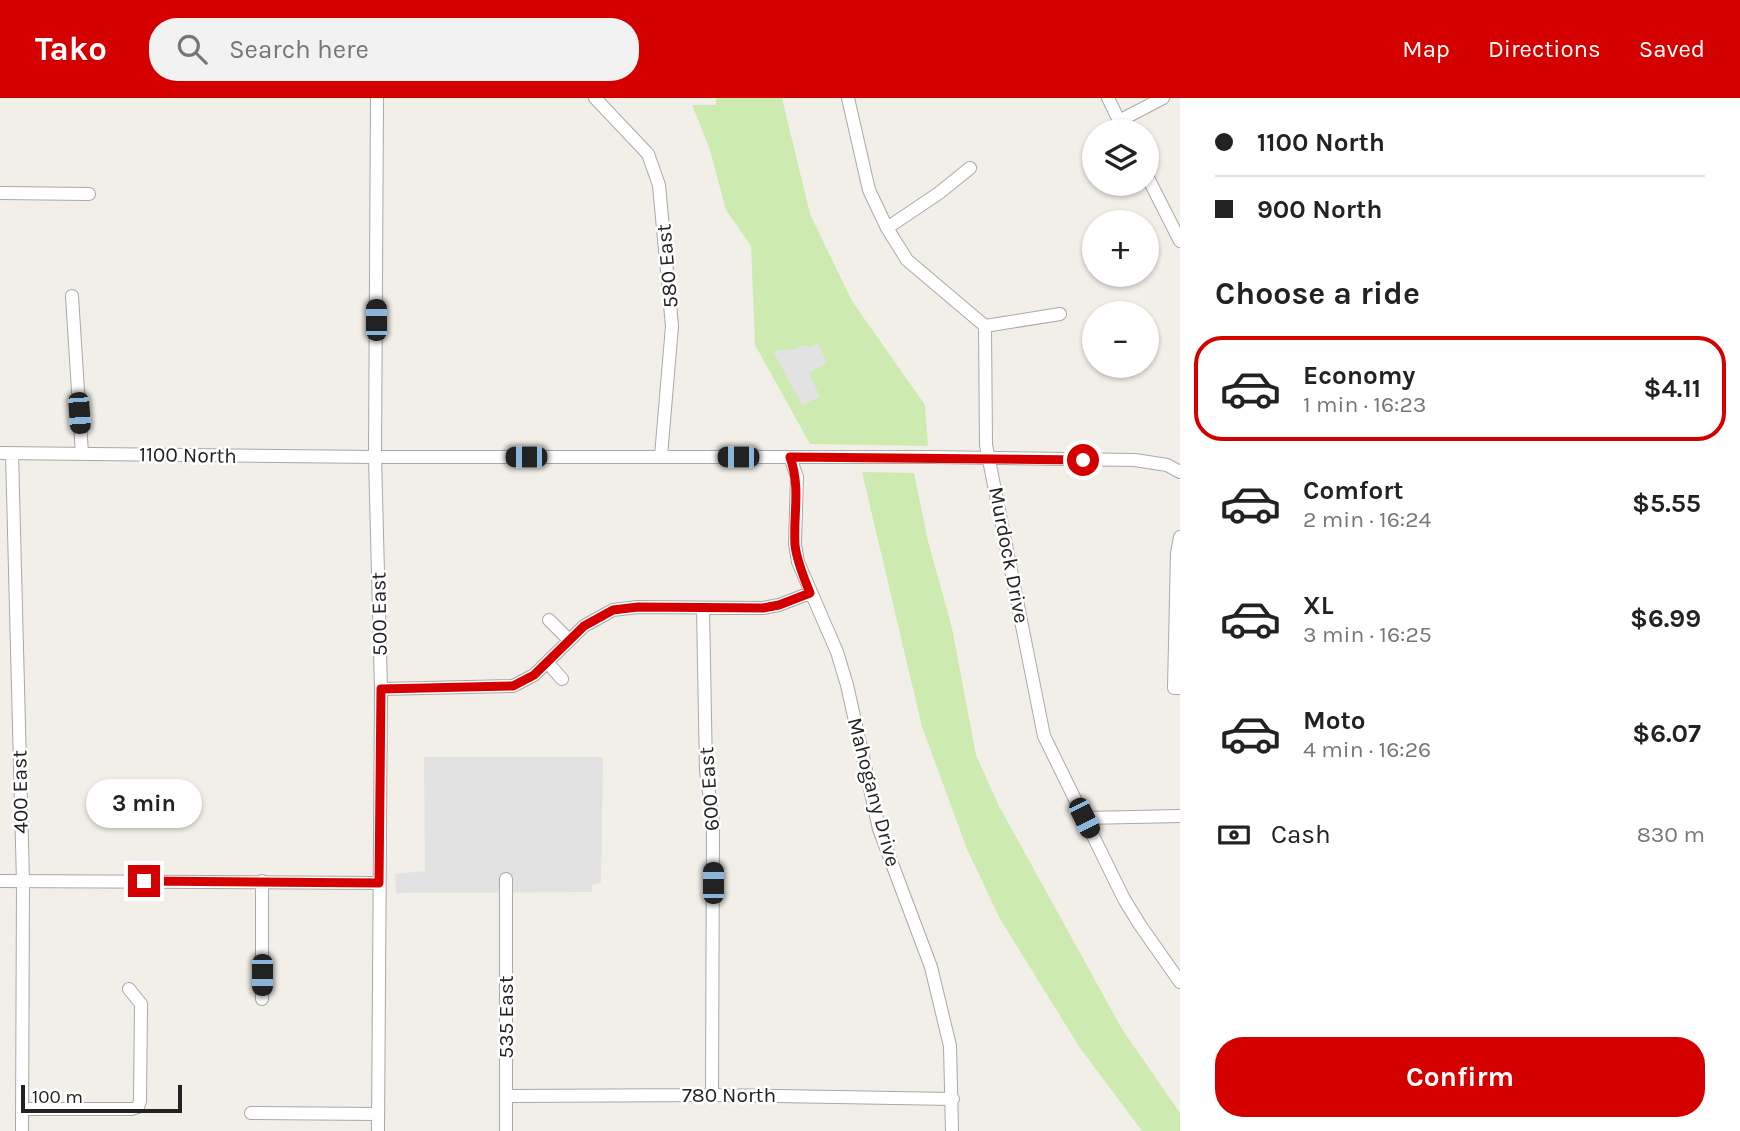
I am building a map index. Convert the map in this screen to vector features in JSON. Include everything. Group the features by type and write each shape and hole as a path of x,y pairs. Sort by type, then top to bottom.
{"street":[{"name":"500 East","path":"377,98 375,457 381,689 378,1131"},
{"name":"580 East","path":"595,98 648,154 659,185 672,326 661,456"},
{"path":"848,98 869,190 887,228 907,260 985,326 1060,314"},
{"path":"1108,98 1118,119"},
{"path":"1132,119 1163,98"},
{"path":"887,228 970,168"},
{"path":"0,193 89,194"},
{"path":"1157,196 1180,241"},
{"path":"72,296 82,454"},
{"name":"Murdock Drive","path":"985,326 986,445 1044,736 1124,899 1180,982"},
{"name":"1100 North","path":"6,453 990,459"},
{"name":"400 East","path":"6,453 23,882 22,1131"},
{"name":"Mahogany Drive","path":"790,457 797,477 796,553 810,593 837,652 880,829 930,967 950,1046 952,1131"},
{"path":"990,459 1135,460 1167,465 1180,472"},
{"path":"1177,688 1177,553 1180,537"},
{"path":"381,689 506,687 525,681 548,663 591,621 613,610 638,607 763,608 810,593"},
{"name":"600 East","path":"703,609 705,749 713,821 712,1095"},
{"path":"549,620 569,640"},
{"path":"548,663 562,679"},
{"path":"1084,818 1180,816"},
{"name":"535 East","path":"506,879 506,1131"},
{"path":"0,881 379,883"},
{"path":"262,881 262,999"},
{"path":"22,1109 138,1107 141,1004 129,989"},
{"name":"780 North","path":"506,1096 712,1095 953,1099"},
{"path":"251,1113 378,1114"}],"green space":[{"path":"716,98 782,98 810,214 852,301 925,405 928,446 810,444 755,345 751,246 726,210 709,147 692,105 716,105"},
{"path":"862,472 914,473 928,541 952,628 976,755 999,806 1122,1029 1180,1113 1180,1131 1142,1131 1080,1048 1000,919 967,849 922,727"}],"shaded area":[{"path":"818,343 827,363 809,373 820,397 802,405 773,351 797,349 803,345 811,347"},
{"path":"424,757 603,757 601,882 592,885 592,892 396,893 395,874 425,871"}],"route":[{"path":"144,881 379,883 381,689 513,686 534,675 584,626 613,610 638,607 763,608 810,593 798,562 795,544 797,477 790,457 1083,460"}]}
